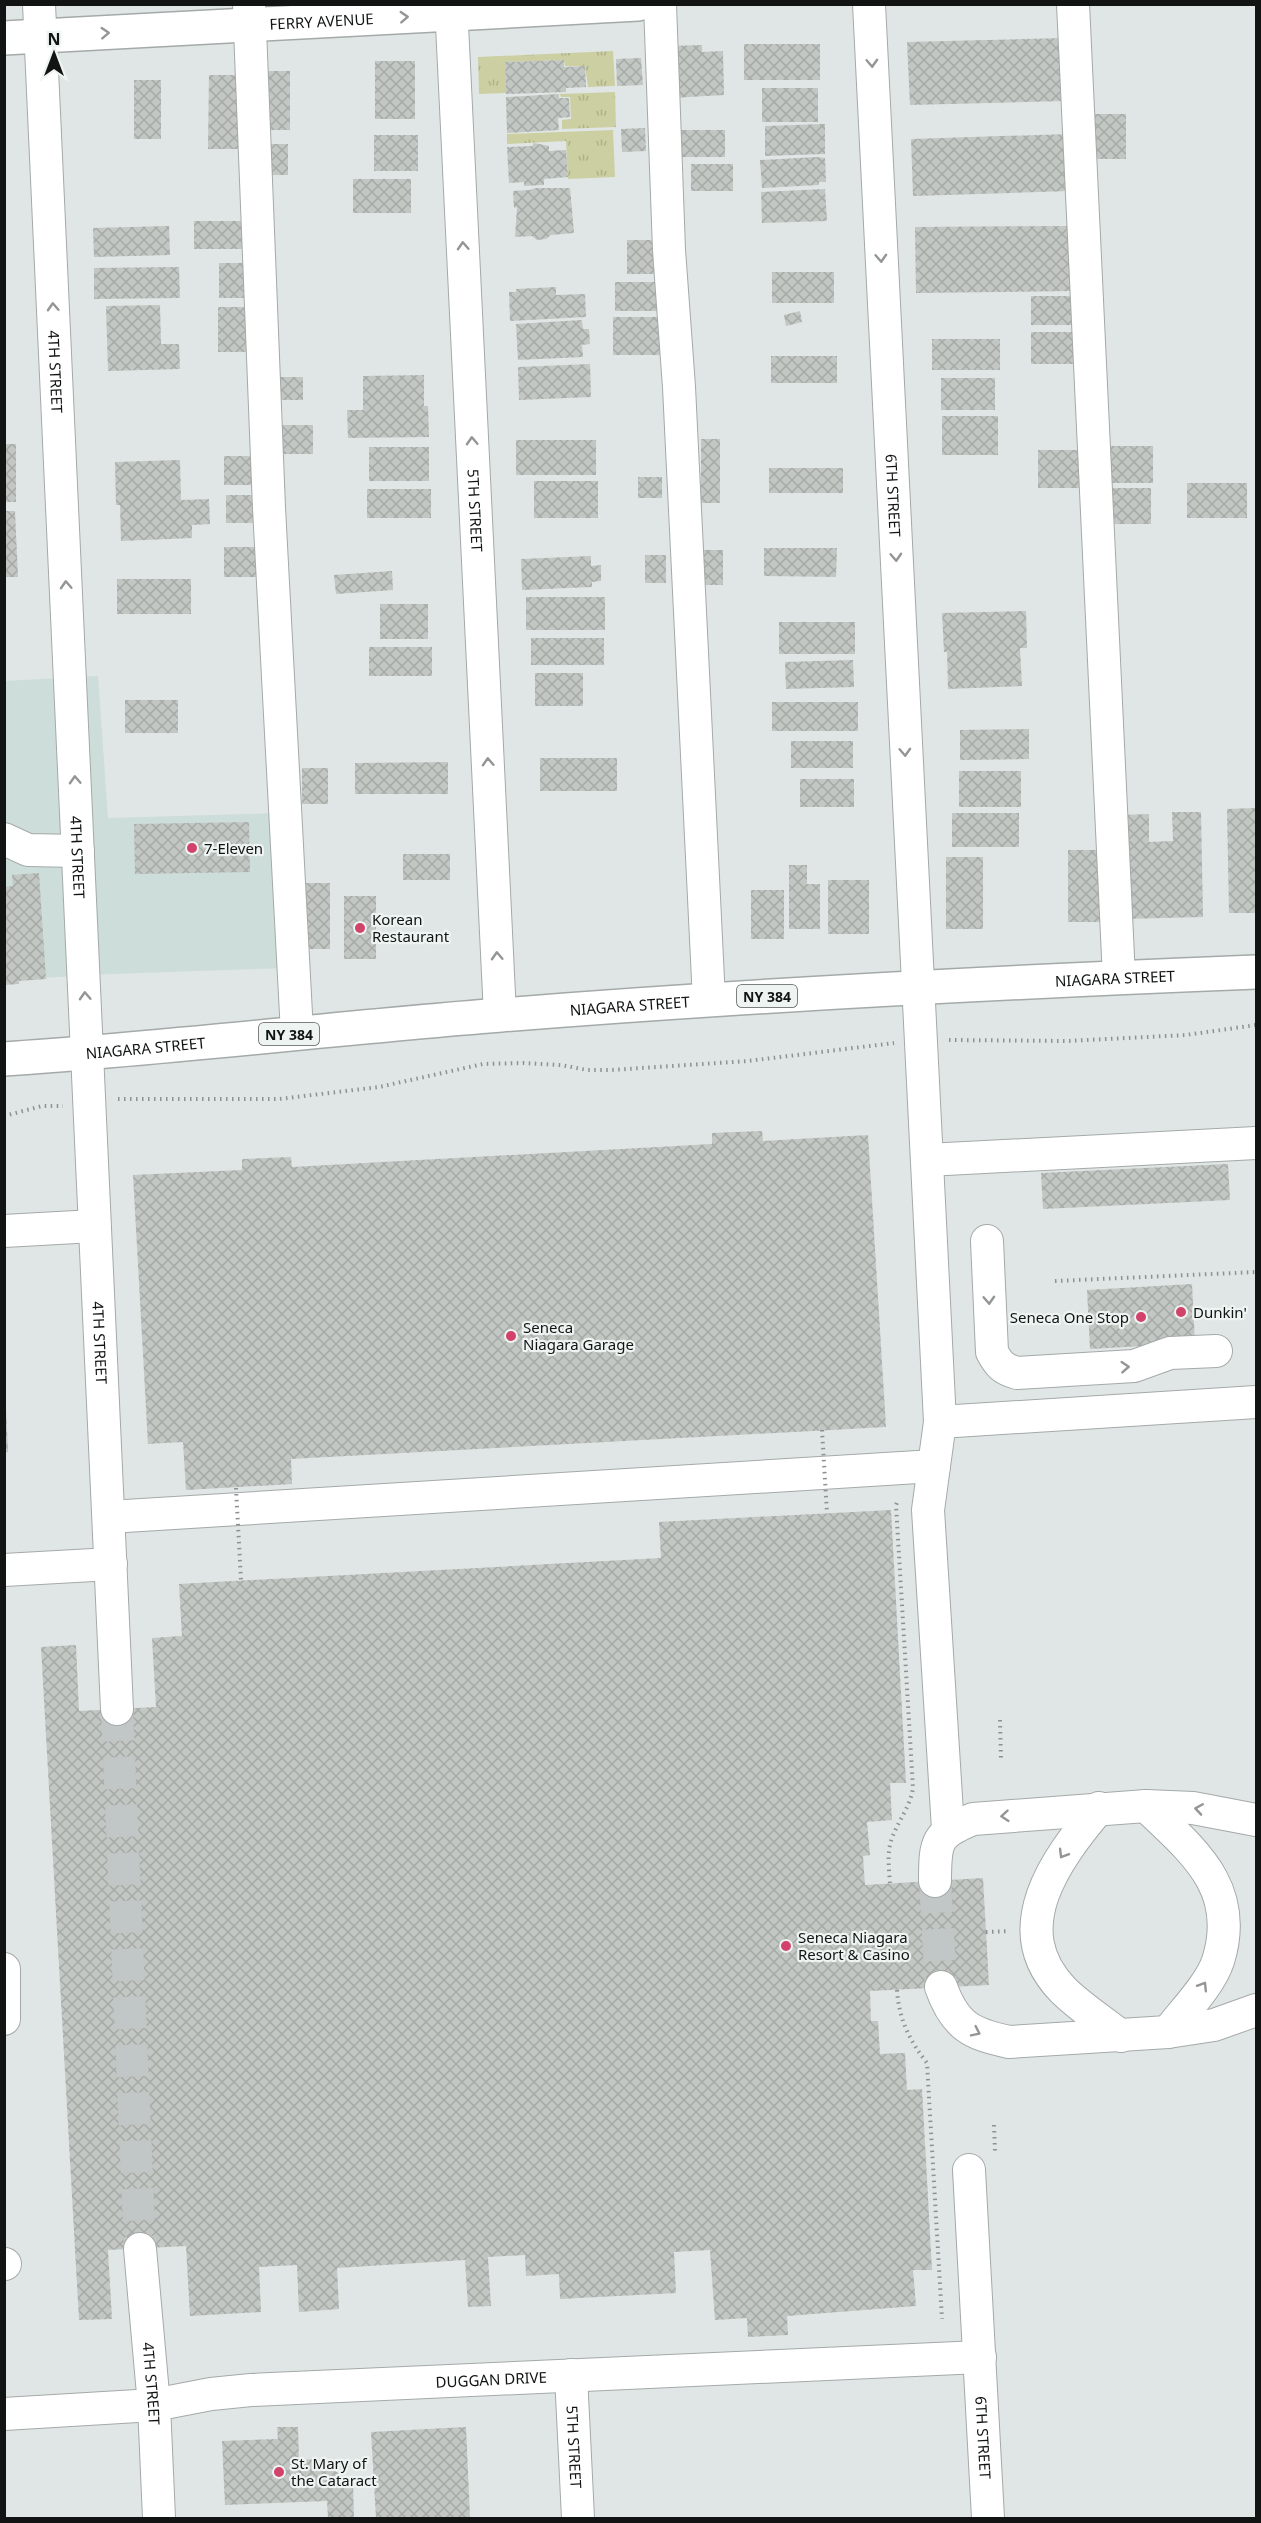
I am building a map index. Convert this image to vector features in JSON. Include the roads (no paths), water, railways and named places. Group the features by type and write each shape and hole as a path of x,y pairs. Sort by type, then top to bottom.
{"main road":[{"name":"FERRY AVENUE","path":"4,38 40,20 638,4"},
{"name":"NIAGARA STREET","path":"4,1059 87,1054 500,1015 709,1000 918,987 1257,972"}],"street":[{"path":"660,4 669,250 679,387 709,1000"},
{"name":"6TH STREET","path":"869,4 940,1422 928,1510 948,1829"},
{"path":"1073,4 1119,978"},
{"name":"5TH STREET","path":"452,10 500,1015"},
{"path":"249,15 269,508 297,1033"},
{"name":"4TH STREET","path":"40,20 117,1709"},
{"path":"4,839 28,850 78,851"},
{"path":"927,1160 1257,1143"},
{"path":"4,1231 94,1226"},
{"path":"987,1241 992,1352 998,1364 1006,1370 1017,1372 1134,1366 1170,1353 1216,1351"},
{"path":"940,1422 1257,1402"},
{"path":"109,1517 934,1466"},
{"path":"4,1570 111,1564"},
{"path":"935,1881 935,1859 939,1842 948,1829 974,1819 1146,1806 1193,1808 1257,1820"},
{"path":"1146,1806 1188,1847 1208,1871 1221,1898 1224,1928 1217,1962 1199,1992 1167,2032"},
{"path":"1099,1808 1071,1840 1043,1889 1036,1915 1037,1942 1045,1967 1063,1990 1121,2036"},
{"path":"4,1969 4,2019"},
{"path":"941,1988 946,2002 969,2030 986,2037 1010,2042 1167,2032 1214,2025 1257,2010"},
{"path":"1214,2025 1257,2030"},
{"name":"6TH STREET","path":"969,2170 988,2518"},
{"name":"4TH STREET","path":"140,2249 154,2405 159,2518"},
{"name":"DUGGAN DRIVE","path":"4,2414 154,2405 211,2394 250,2390 980,2357"},
{"name":"5TH STREET","path":"572,2375 578,2518"}],"tunnel":[{"path":"117,1709 140,2249"},
{"path":"935,1881 941,1987"}],"place":[{"name":"7-Eleven","path":"192,848"},
{"name":"Korean Restaurant","path":"360,928"},
{"name":"Dunkin'","path":"1181,1312"},
{"name":"Seneca One Stop","path":"1141,1317"},
{"name":"Seneca Niagara Garage","path":"511,1336"},
{"name":"Seneca Niagara Resort & Casino","path":"786,1946"},
{"name":"St. Mary of the Cataract","path":"279,2472"}]}
